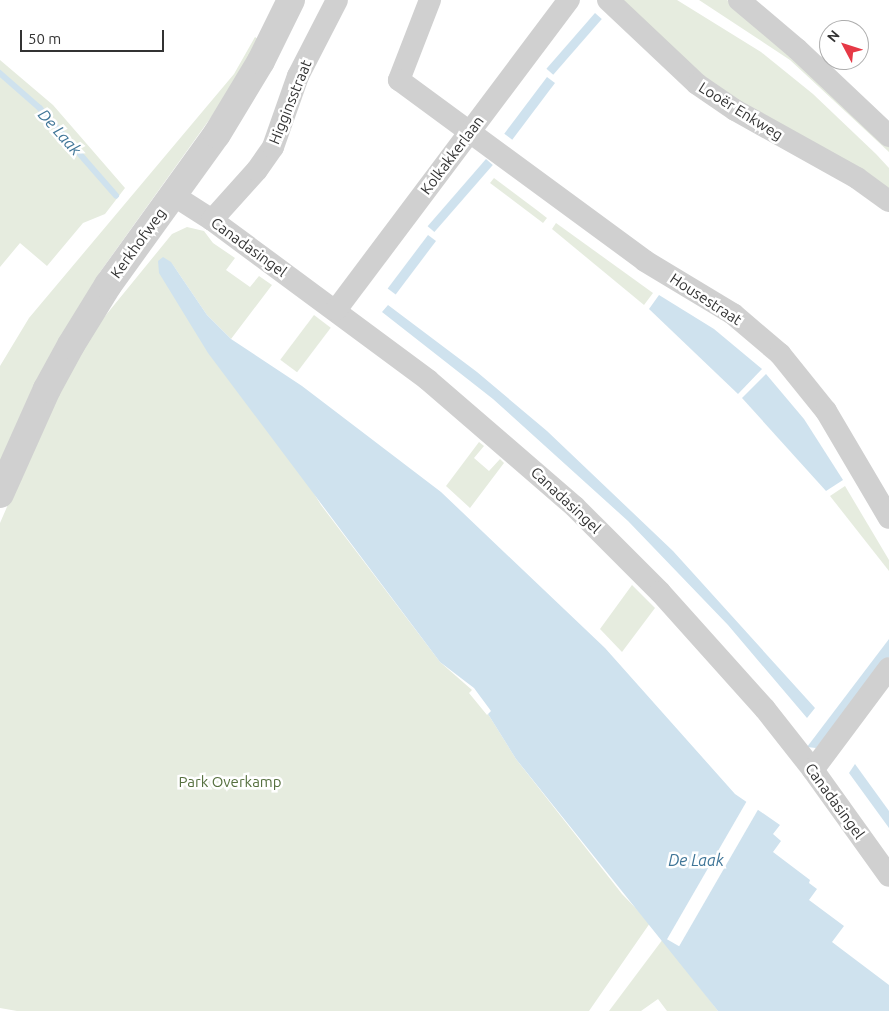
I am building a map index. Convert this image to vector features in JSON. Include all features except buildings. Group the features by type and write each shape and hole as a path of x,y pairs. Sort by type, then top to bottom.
{"street":[{"name":"Kerkhofweg","path":"0,494 47,389 71,345 108,286 239,99 291,0"},
{"name":"Higginsstraat","path":"212,220 257,170 273,147 301,69 337,0"},
{"name":"Housestraat","path":"430,0 399,80 645,261 733,314 780,354 826,411 889,518"},
{"name":"Kolkakkerlaan","path":"336,310 569,0"},
{"name":"Looër Enkweg","path":"608,0 697,84 735,110 857,178 889,201"},
{"path":"739,0 797,49 889,136"},
{"name":"Canadasingel","path":"173,195 212,220 336,310 472,416 603,534 695,630 814,770 889,876"},
{"path":"814,770 889,668"}],"green space":[{"path":"616,0 677,0 761,52 813,94 876,154 889,168 889,189 738,105"},
{"path":"699,0 727,0 758,23 889,142 889,152 790,60"},
{"path":"255,37 261,41 227,95 100,272 0,475 0,366 29,318 234,74"},
{"path":"0,60 53,105 125,188 105,214 83,223 47,266 20,243 0,267"},
{"path":"494,178 547,218 543,223 490,183"},
{"path":"556,223 653,293 644,305 552,229"},
{"name":"Park Overkamp","path":"187,227 204,231 213,243 235,258 226,270 250,287 259,276 272,285 231,339 207,315 171,262 321,505 440,662 472,690 469,693 488,714 516,759 622,894 650,923 589,1011 17,1011 0,1008 0,523 46,417 97,326 172,234"},
{"path":"314,315 331,328 297,372 280,360"},
{"path":"479,442 484,446 474,458 489,471 500,459 504,463 470,508 446,486"},
{"path":"845,486 889,560 889,571 830,496"},
{"path":"632,585 655,608 622,652 600,629"},
{"path":"663,939 718,1011 667,1011 658,999 641,1011 609,1011"}],"water":[{"path":"595,13 602,19 553,75 546,69"},
{"path":"547,77 555,83 512,140 504,134"},
{"path":"486,159 493,165 434,232 428,226"},
{"path":"428,235 436,241 396,295 388,289"},
{"name":"De Laak","path":"163,257 171,262 207,315 231,339 302,386 441,492 605,648 735,794 780,825 773,834 781,841 773,852 810,880 809,883 817,889 809,900 844,926 832,942 889,985 889,1011 718,1011 516,759 488,714 491,711 474,688 440,662 208,353 159,273 158,261"},
{"path":"659,295 714,329 762,369 738,394 649,309"},
{"path":"388,305 477,372 547,431 673,551 815,708 807,718 728,625 628,521 493,399 382,312"},
{"path":"766,374 804,419 843,480 826,491 742,398"},
{"path":"889,639 889,657 816,748 807,747"},
{"path":"855,764 889,811 889,828 849,773"}],"pier":[{"path":"748,799 760,806 679,946 667,939"}],"waterway":[{"name":"De Laak","path":"0,73 40,108 116,195"}]}
